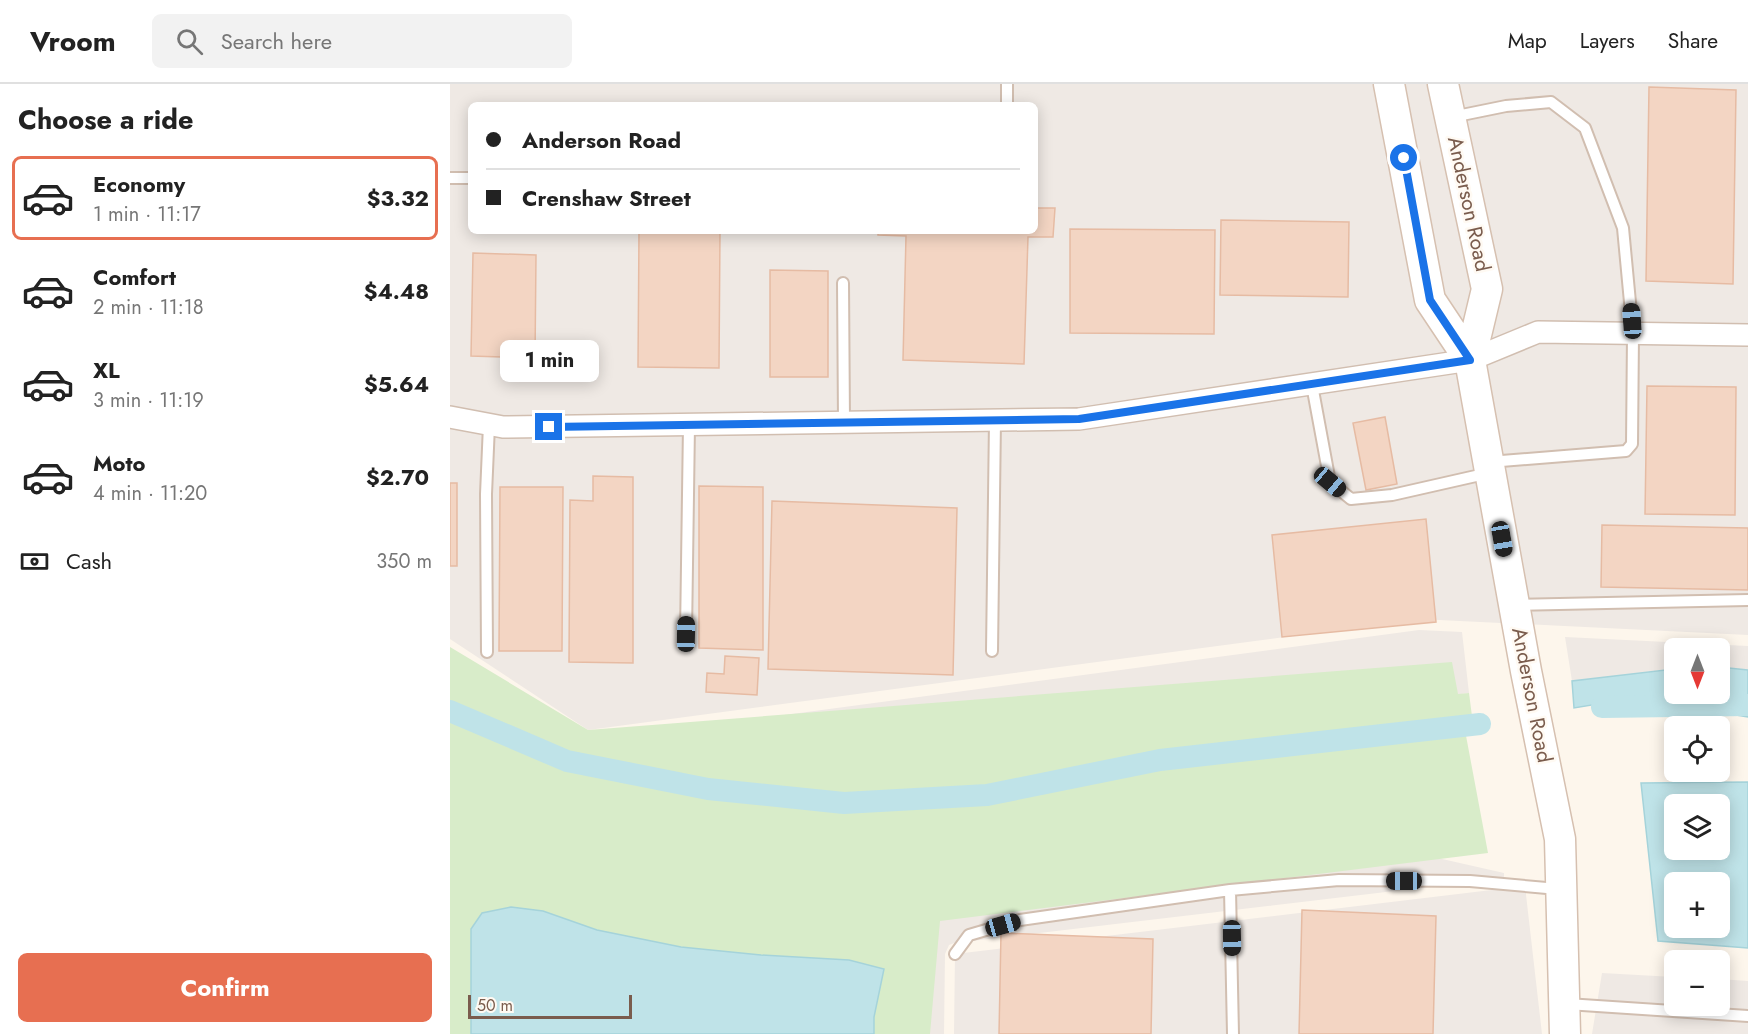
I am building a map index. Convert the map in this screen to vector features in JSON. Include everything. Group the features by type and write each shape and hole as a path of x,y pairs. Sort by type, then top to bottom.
{"main road":[{"name":"Anderson Road","path":"1389,84 1430,300 1470,360 1514,605 1560,839 1565,1034"},
{"name":"Anderson Road","path":"1443,84 1487,289 1470,360"}],"street":[{"path":"450,417 503,427 1079,419 1470,360 1538,332 1748,335"}],"lane":[{"path":"1007,84 1007,102"},
{"path":"1312,385 1330,482 1351,499 1392,495 1490,467 1626,451 1632,444 1633,334 1623,228 1585,128 1551,102 1506,106 1450,118"},
{"path":"450,178 468,178"},
{"path":"843,283 844,422"},
{"path":"992,651 995,420"},
{"path":"487,652 486,494 489,425"},
{"path":"686,634 688,425"},
{"path":"1514,605 1748,600"},
{"path":"955,954 969,935 1020,920 1230,890 1339,880 1470,881 1562,889"},
{"path":"1230,890 1233,1034"},
{"path":"1564,1004 1748,1016"}],"shaded area":[{"path":"450,84 1748,84 1748,635 1419,619 588,730 450,639"},
{"path":"1419,630 1462,632 1469,693 1123,737 634,735"},
{"path":"1565,637 1664,642 1664,670 1572,681"},
{"path":"1730,645 1748,646 1748,670 1730,668"},
{"path":"1367,842 1504,873 1504,878 954,943 949,945 945,954 944,1034 884,1034 915,879"},
{"path":"1525,886 1542,1034 954,1034 955,954"},
{"path":"1602,973 1664,976 1664,1016 1730,1016 1730,980 1748,981 1748,1034 1592,1034"}],"green space":[{"path":"450,647 588,730 1452,662 1458,694 1469,693 1473,724 1464,725 1488,853 940,921 930,1034 450,1034"}],"water":[{"path":"1730,668 1748,670 1748,717 1670,704 1730,704"},
{"path":"1664,670 1664,703 1634,698 1574,708 1572,681"},
{"path":"1748,782 1748,948 1658,941 1641,783"},
{"path":"511,907 543,911 597,930 681,947 761,955 849,960 884,969 874,1017 874,1034 471,1034 471,929 482,913"}],"building":[{"path":"1649,87 1736,90 1733,284 1646,281"},
{"path":"1038,208 1055,208 1053,237 1028,237 1024,364 903,360 906,236 878,235 1038,234"},
{"path":"1221,220 1349,222 1348,297 1220,295"},
{"path":"1070,229 1215,230 1214,334 1070,333"},
{"path":"639,234 720,234 719,368 638,367"},
{"path":"473,253 536,255 535,358 471,356"},
{"path":"770,270 828,271 828,377 770,377"},
{"path":"1647,386 1736,387 1735,515 1645,514"},
{"path":"1385,417 1397,484 1366,490 1353,423"},
{"path":"593,476 633,477 633,663 569,662 570,500 593,501"},
{"path":"450,483 457,483 457,566 450,566"},
{"path":"699,486 763,487 763,650 699,648"},
{"path":"500,487 563,487 562,651 499,651"},
{"path":"772,501 957,508 953,675 768,669"},
{"path":"1426,519 1436,622 1282,637 1272,535"},
{"path":"1602,525 1748,528 1748,590 1601,587"},
{"path":"725,656 759,658 757,695 706,692 707,673 724,674"},
{"path":"1302,910 1436,916 1433,1034 1299,1034"},
{"path":"1001,933 1153,939 1151,1034 999,1034"}],"waterway":[{"path":"1602,707 1748,705"},
{"path":"450,711 567,761 708,789 844,803 987,795 1160,760 1480,724"}],"route":[{"path":"549,427 1079,419 1470,360 1430,300 1404,158"}]}
